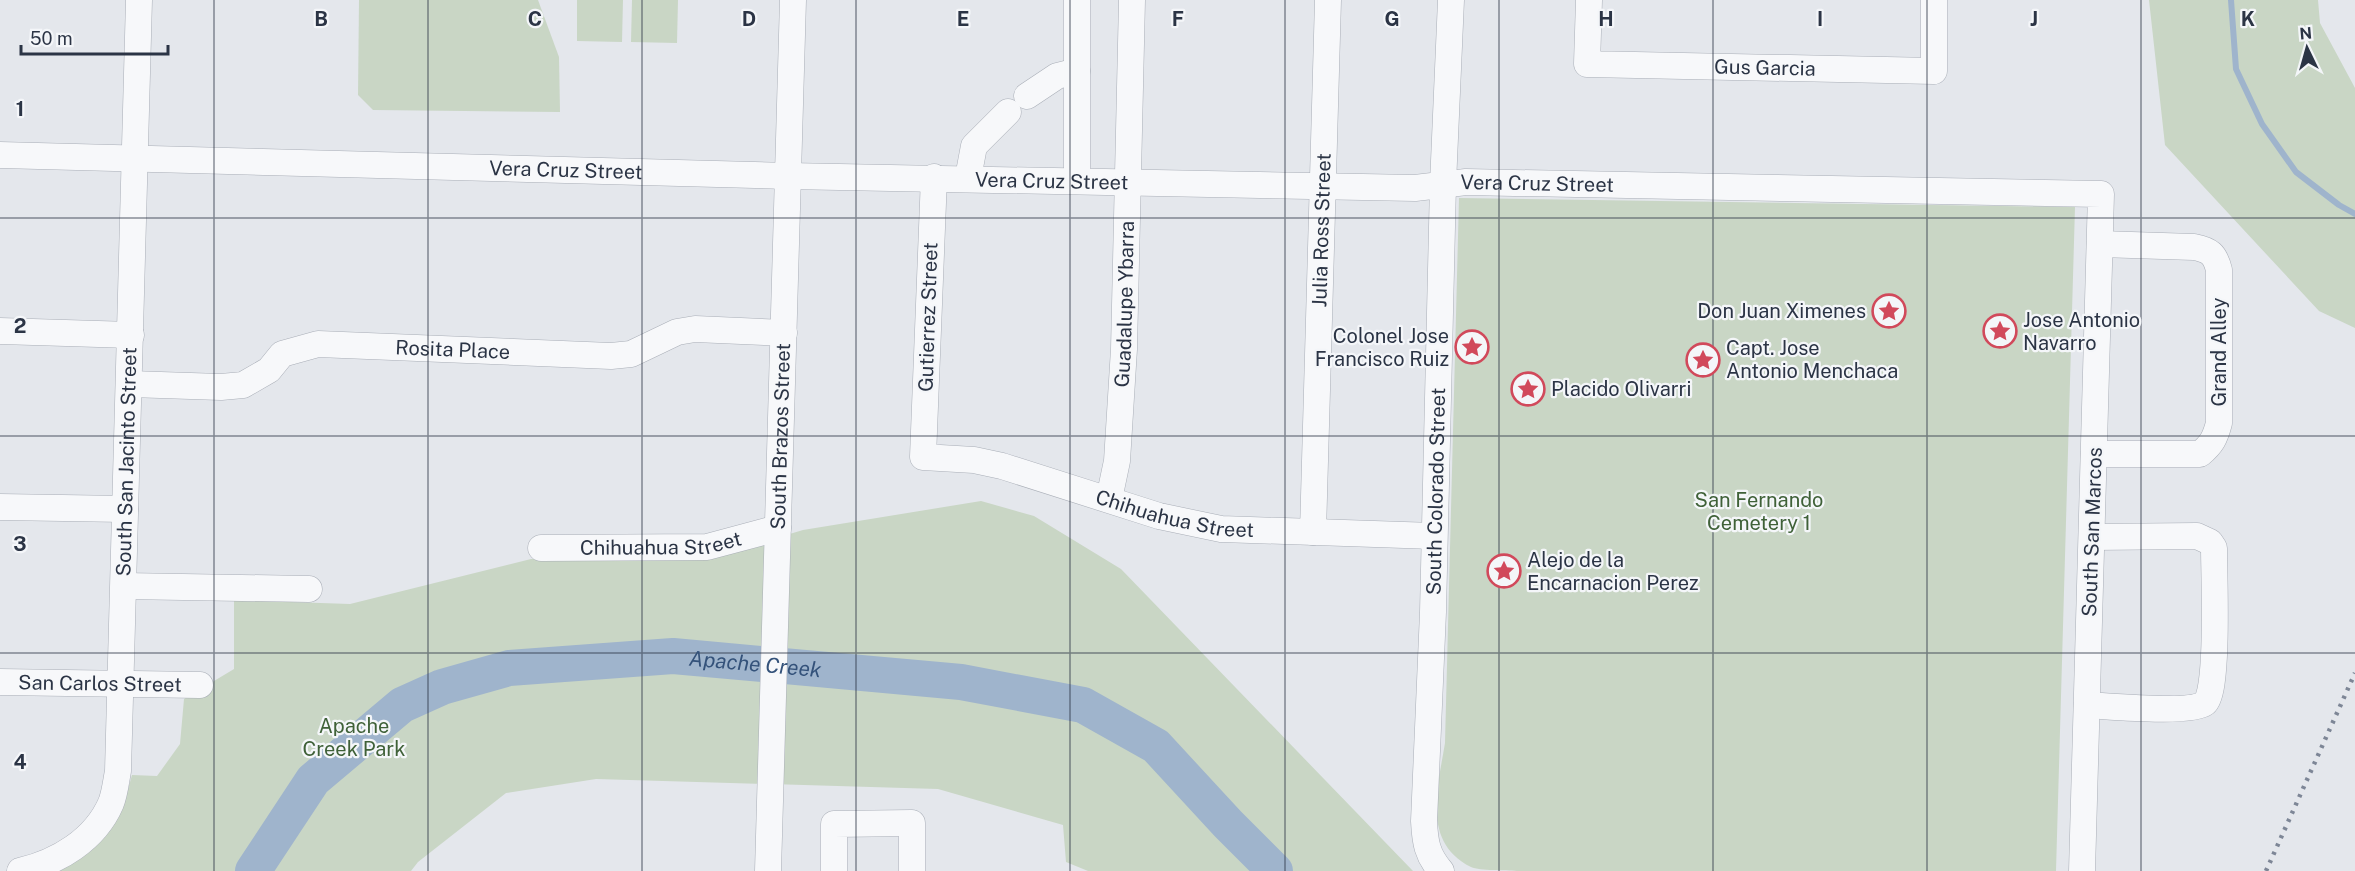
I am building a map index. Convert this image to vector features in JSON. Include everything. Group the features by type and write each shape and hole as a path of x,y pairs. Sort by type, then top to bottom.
{"street":[{"name":"South San Jacinto Street","path":"20,871 37,867 64,855 91,833 112,801 118,771 139,0"},
{"name":"South Brazos Street","path":"768,871 793,0"},
{"path":"1077,0 1077,181"},
{"name":"Guadalupe Ybarra","path":"1109,499 1117,461 1124,349 1132,0"},
{"name":"Julia Ross Street","path":"1313,532 1328,0"},
{"name":"South Colorado Street","path":"1441,871 1429,858 1424,821 1430,704 1443,184 1451,0"},
{"name":"Gus Garcia","path":"1589,0 1587,64 1934,71 1934,0"},
{"path":"968,178 974,146 1017,104 1057,76 1077,71"},
{"name":"Vera Cruz Street","path":"0,155 788,176 1415,188 1466,182 2101,194"},
{"name":"Gutierrez Street","path":"923,457 934,177"},
{"name":"South San Marcos","path":"2082,871 2101,194"},
{"name":"Grand Alley","path":"2094,454 2200,454 2211,445 2218,423 2219,270 2215,256 2207,249 2194,247 2100,244"},
{"name":"Rosita Place","path":"130,384 221,387 243,385 269,370 282,354 300,347 318,344 611,356 631,354 676,332 695,329 784,333"},
{"path":"0,331 131,334"},
{"name":"Chihuahua Street","path":"923,457 974,460 1002,466 1159,516 1221,529 1434,536"},
{"path":"0,507 125,509"},
{"name":"Chihuahua Street","path":"541,548 707,547 778,528"},
{"path":"2087,705 2168,709 2200,706 2207,702 2212,691 2214,651 2214,548 2210,542 2197,536 2092,537"},
{"path":"124,586 309,589"},
{"name":"San Carlos Street","path":"0,682 200,685"},
{"path":"834,871 834,824 912,824 912,871"}],"green space":[{"path":"359,0 538,0 559,57 560,112 373,110 358,95"},
{"path":"577,0 623,0 622,42 577,41"},
{"path":"632,0 678,0 677,43 631,42"},
{"path":"2149,0 2318,0 2320,23 2355,88 2355,328 2319,311 2165,145"},
{"name":"San Fernando Cemetery 1","path":"1459,198 2075,207 2056,871 1517,871 1475,868 1455,856 1445,843 1439,828 1437,795 1445,743"},
{"name":"Apache Creek Park","path":"981,501 1034,516 1121,569 1413,871 1088,871 1066,862 1063,825 938,789 596,779 506,793 418,862 411,871 60,871 88,852 108,832 121,807 132,775 157,776 180,744 184,699 234,669 234,600 350,604 531,559 703,560 803,530"}],"waterway":[{"path":"2231,0 2236,69 2262,124 2296,172 2339,205 2355,214"},
{"name":"Apache Creek","path":"253,871 313,780 402,705 442,687 509,668 673,656 961,682 1083,705 1156,746 1275,871"}],"railway":[{"path":"2266,871 2355,673"}],"place":[{"name":"Don Juan Ximenes","path":"1889,311"},
{"name":"Jose Antonio Navarro","path":"2000,331"},
{"name":"Colonel Jose Francisco Ruiz","path":"1472,347"},
{"name":"Capt. Jose Antonio Menchaca","path":"1703,360"},
{"name":"Placido Olivarri","path":"1528,389"},
{"name":"Alejo de la Encarnacion Perez","path":"1504,571"}]}
